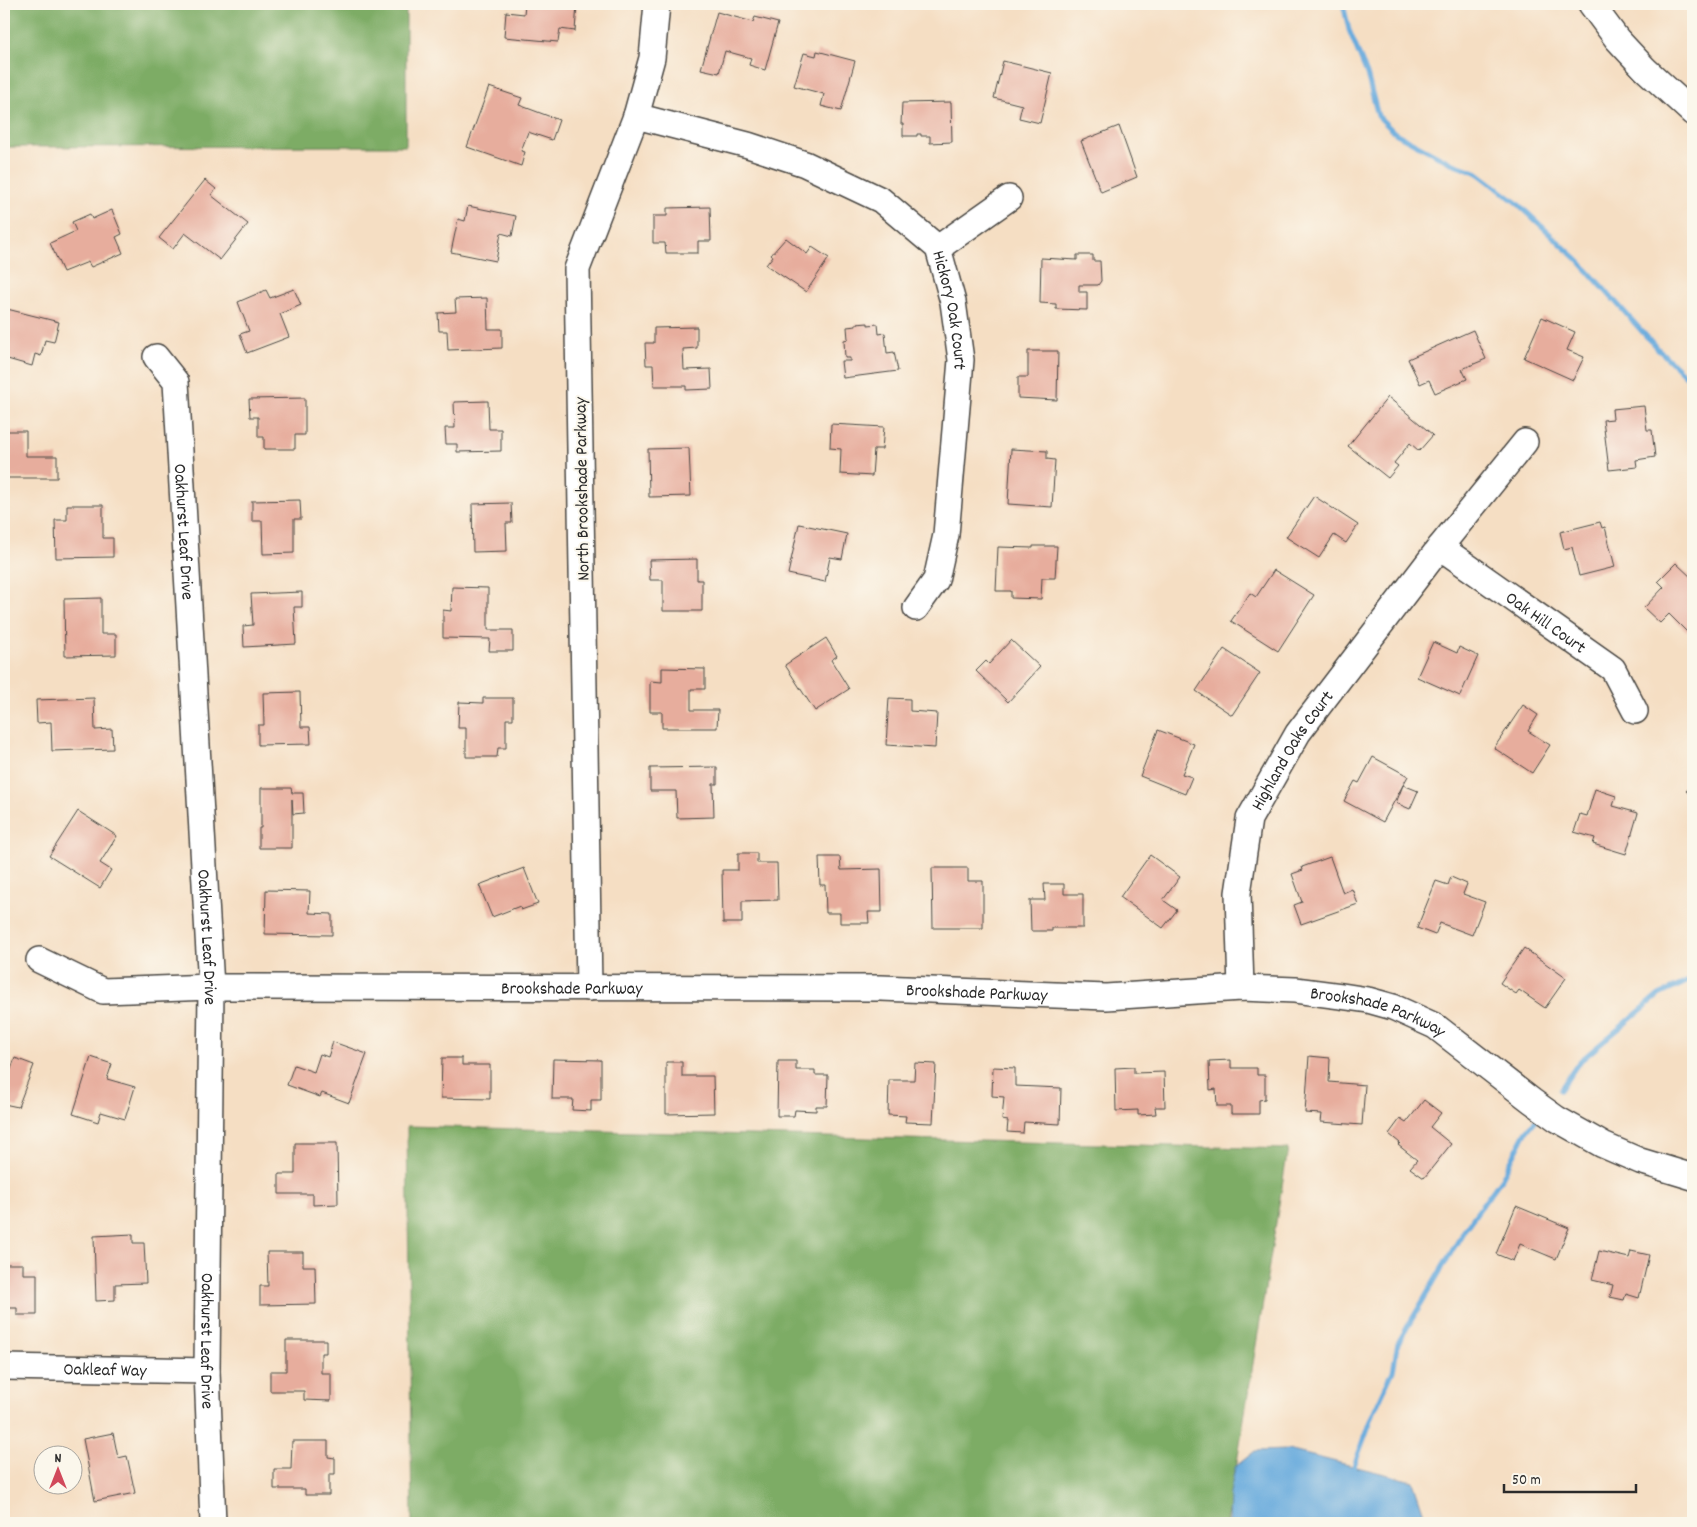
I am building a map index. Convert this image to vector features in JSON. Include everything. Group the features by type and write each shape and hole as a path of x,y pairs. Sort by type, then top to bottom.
{"street":[{"name":"North Brookshade Parkway","path":"589,988 577,269 636,116 652,58 657,4"},
{"path":"1591,4 1617,39 1645,69 1693,113"},
{"name":"Hickory Oak Court","path":"636,116 748,146 805,164 881,200 938,248 953,302 961,360 946,535 936,580 916,608"},
{"path":"938,248 1009,198"},
{"name":"Oakhurst Leaf Drive","path":"156,357 176,382 211,987 207,1371 213,1523"},
{"name":"Highland Oaks Court","path":"1241,988 1238,893 1249,819 1298,733 1440,547 1525,442"},
{"name":"Oak Hill Court","path":"1440,547 1613,668 1636,711"},
{"name":"Brookshade Parkway","path":"39,960 103,991 211,987 881,988 1106,997 1241,988 1294,990 1341,996 1368,1000 1393,1007 1435,1026 1557,1119 1603,1145 1640,1161 1693,1177"},
{"name":"Oakleaf Way","path":"4,1367 207,1371"}],"green space":[{"path":"4,4 406,4 406,146 4,147"},
{"path":"407,1126 1288,1149 1227,1523 412,1523"}],"water":[{"path":"1288,1450 1413,1481 1427,1523 1229,1523 1230,1493 1235,1467 1255,1451"}],"building":[{"path":"525,4 577,4 575,31 560,29 558,42 504,37 506,12 524,14"},
{"path":"717,12 753,22 755,17 778,23 765,70 749,65 751,58 725,51 719,73 701,69"},
{"path":"817,51 855,61 841,111 821,106 824,94 794,86 804,53 816,56"},
{"path":"1003,61 1052,73 1040,123 1019,118 1022,105 994,98"},
{"path":"489,87 522,98 519,105 559,120 552,140 528,132 521,151 525,152 521,166 467,147"},
{"path":"951,102 952,142 930,143 930,136 921,136 921,134 917,134 917,136 903,136 903,124 901,124 902,103"},
{"path":"1119,126 1137,177 1101,192 1081,141"},
{"path":"205,180 216,189 211,195 248,224 220,260 185,233 173,249 159,238"},
{"path":"468,206 516,216 512,236 501,233 496,261 451,252 458,219 465,221"},
{"path":"710,207 711,241 698,241 698,253 666,253 665,243 653,243 653,216 667,216 667,208"},
{"path":"112,210 122,234 116,237 123,253 91,267 88,262 63,272 50,243 76,231 72,222 90,214 92,219"},
{"path":"786,238 807,254 812,247 829,258 806,292 766,265 773,256 771,255"},
{"path":"1077,255 1093,255 1093,261 1100,261 1101,281 1098,285 1079,285 1079,292 1087,292 1087,310 1056,309 1056,304 1040,303 1041,258 1077,260"},
{"path":"294,289 301,305 280,314 289,337 247,353 240,334 249,331 238,302 266,290 270,298"},
{"path":"487,298 488,329 502,329 502,348 448,350 447,331 439,331 438,313 456,312 455,299"},
{"path":"7,309 59,322 54,342 45,340 41,356 35,354 32,366 4,358 4,322"},
{"path":"1542,317 1575,332 1567,350 1584,357 1573,380 1524,358"},
{"path":"868,323 868,325 878,324 879,334 885,333 887,353 894,352 898,371 843,378 841,361 850,361 850,358 845,358 844,340 848,339 847,327"},
{"path":"697,327 697,348 683,349 684,370 711,369 712,389 686,390 686,386 654,386 653,365 646,365 645,343 654,343 654,328"},
{"path":"1473,330 1486,359 1462,369 1467,379 1435,393 1429,380 1420,384 1408,359"},
{"path":"1028,351 1058,351 1057,400 1018,398 1018,377 1028,377"},
{"path":"1388,397 1433,435 1419,451 1410,443 1394,463 1398,466 1388,478 1348,446"},
{"path":"305,398 305,435 295,435 295,449 264,449 264,437 258,437 258,417 250,417 249,399"},
{"path":"488,401 489,429 501,429 501,451 457,452 457,444 446,444 445,428 455,428 454,402"},
{"path":"1644,406 1647,430 1652,430 1655,457 1636,460 1637,467 1609,470 1603,420 1613,419 1612,409"},
{"path":"831,424 884,427 882,449 874,449 872,476 840,474 841,449 830,448"},
{"path":"4,431 26,431 26,456 57,456 57,478 4,478"},
{"path":"689,448 691,496 649,497 648,449"},
{"path":"1011,449 1047,451 1047,459 1055,460 1052,507 1008,504"},
{"path":"1314,496 1358,525 1346,543 1334,535 1319,558 1286,537"},
{"path":"300,500 301,519 294,519 294,553 263,554 262,521 252,521 252,501"},
{"path":"511,503 512,523 506,523 507,551 473,552 472,504"},
{"path":"67,505 103,505 103,538 113,538 113,557 56,558 55,520 67,520"},
{"path":"1600,522 1602,528 1605,527 1615,567 1579,576 1572,547 1564,549 1560,532"},
{"path":"799,524 847,534 842,559 830,557 825,582 788,574"},
{"path":"1033,546 1057,546 1055,578 1042,578 1041,599 1011,598 1011,591 996,591 998,547 1033,548"},
{"path":"697,559 697,580 702,580 702,611 663,611 663,580 650,580 649,560"},
{"path":"1676,563 1693,579 1693,625 1687,632 1669,614 1660,623 1644,608 1664,587 1658,581"},
{"path":"1274,570 1314,595 1278,651 1231,621 1250,593 1256,597"},
{"path":"452,587 488,588 488,630 513,630 513,651 489,651 490,639 443,638 443,610 451,611"},
{"path":"302,592 302,607 294,607 296,644 244,647 243,626 253,625 251,594"},
{"path":"101,598 101,634 116,634 116,655 65,656 64,599"},
{"path":"826,638 837,656 831,660 849,689 815,711 785,665"},
{"path":"1011,640 1040,667 1008,702 976,671 986,661 989,664"},
{"path":"1433,642 1457,653 1459,647 1478,656 1460,696 1417,677"},
{"path":"1224,649 1260,673 1232,715 1196,691"},
{"path":"662,668 705,669 705,689 691,689 691,710 718,710 717,728 662,728 662,712 650,712 650,681 662,682"},
{"path":"300,692 301,727 310,727 311,744 258,745 258,725 264,725 263,693"},
{"path":"94,698 95,730 112,729 113,749 52,751 51,722 37,723 36,700"},
{"path":"483,698 513,698 513,719 506,719 506,748 498,748 497,757 466,757 466,728 458,728 459,702 483,703"},
{"path":"889,698 910,699 910,711 937,713 935,748 886,745"},
{"path":"1523,705 1538,715 1528,731 1550,745 1532,773 1494,748"},
{"path":"1158,730 1194,744 1182,774 1192,777 1185,794 1140,776"},
{"path":"1373,757 1408,776 1383,822 1344,801 1355,781 1359,783"},
{"path":"717,767 717,784 713,784 714,817 677,818 676,791 650,791 650,768"},
{"path":"1693,784 1693,798 1686,791"},
{"path":"1403,785 1418,791 1410,809 1396,803"},
{"path":"261,788 291,788 292,793 303,793 304,813 293,814 292,799 292,848 259,848"},
{"path":"1595,789 1616,796 1613,806 1638,813 1626,854 1593,844 1595,838 1574,832 1580,814 1587,816"},
{"path":"78,811 117,836 100,863 111,870 100,888 49,856"},
{"path":"738,853 757,853 757,863 777,863 778,900 742,901 742,923 723,923 722,870 738,870"},
{"path":"1150,855 1180,877 1163,900 1177,910 1163,928 1120,897"},
{"path":"819,857 840,857 841,870 881,869 882,912 868,912 869,923 840,923 840,913 826,913 825,885 820,885"},
{"path":"1330,857 1343,893 1352,889 1358,904 1301,924 1294,905 1302,902 1292,874 1303,870 1302,867"},
{"path":"524,868 538,904 521,910 520,906 492,917 479,885"},
{"path":"932,868 968,868 968,881 983,881 983,928 933,928"},
{"path":"1451,877 1467,884 1463,894 1485,902 1472,935 1440,923 1435,935 1417,928 1436,881 1448,885"},
{"path":"1044,884 1064,884 1064,894 1083,894 1083,928 1052,928 1052,931 1031,931 1030,900 1045,900"},
{"path":"266,890 310,891 309,913 332,914 332,935 265,934"},
{"path":"1524,948 1566,978 1545,1008 1519,990 1516,994 1500,983"},
{"path":"333,1042 367,1054 349,1103 322,1093 320,1097 287,1085 294,1065 314,1072 320,1054 328,1057"},
{"path":"1309,1056 1330,1058 1329,1082 1365,1085 1362,1125 1321,1122 1322,1114 1305,1113"},
{"path":"91,1057 112,1064 107,1079 135,1087 125,1119 101,1112 98,1122 73,1114"},
{"path":"15,1058 34,1065 18,1107 4,1104 4,1067 11,1069"},
{"path":"442,1058 462,1058 462,1065 490,1065 490,1099 441,1098"},
{"path":"553,1059 601,1060 601,1100 591,1100 591,1111 572,1110 573,1099 552,1099"},
{"path":"1231,1060 1231,1068 1257,1068 1257,1075 1265,1075 1265,1099 1259,1100 1259,1114 1231,1114 1231,1106 1217,1106 1216,1089 1210,1090 1209,1061"},
{"path":"778,1061 796,1061 796,1070 815,1070 815,1075 828,1075 827,1106 816,1106 816,1111 795,1110 794,1116 777,1116"},
{"path":"666,1062 682,1062 682,1076 713,1076 714,1113 666,1114"},
{"path":"915,1063 936,1064 933,1123 905,1122 906,1116 888,1115 889,1080 914,1080"},
{"path":"993,1067 1015,1068 1015,1086 1061,1088 1060,1124 1024,1122 1023,1133 1007,1132 1008,1121 1002,1120 1004,1097 992,1096"},
{"path":"1134,1067 1134,1073 1164,1072 1165,1107 1155,1107 1156,1114 1138,1115 1138,1110 1116,1111 1115,1068"},
{"path":"1424,1100 1441,1113 1430,1127 1451,1144 1424,1178 1410,1168 1417,1160 1398,1145 1400,1143 1389,1134 1400,1119 1406,1123"},
{"path":"295,1143 337,1143 338,1204 313,1205 313,1194 279,1194 279,1174 295,1174"},
{"path":"1516,1206 1569,1228 1556,1259 1520,1244 1513,1261 1496,1254"},
{"path":"133,1234 133,1243 144,1243 146,1283 115,1284 115,1300 96,1301 94,1236"},
{"path":"1599,1251 1629,1258 1631,1251 1649,1255 1639,1298 1626,1294 1624,1300 1610,1297 1613,1285 1592,1280"},
{"path":"267,1252 303,1252 303,1266 315,1266 316,1304 260,1305 260,1286 268,1286"},
{"path":"4,1264 23,1264 23,1274 37,1274 37,1315 17,1315 17,1308 4,1308"},
{"path":"286,1340 326,1340 326,1353 321,1353 321,1373 331,1373 331,1401 304,1400 304,1391 270,1391 270,1371 286,1371"},
{"path":"113,1433 118,1458 127,1456 135,1493 95,1501 83,1439"},
{"path":"292,1441 328,1441 328,1457 335,1458 335,1474 329,1474 329,1495 305,1495 305,1489 274,1489 274,1469 291,1469"}],"waterway":[{"path":"1343,4 1349,30 1367,74 1378,116 1395,133 1451,163 1476,172 1517,203 1579,261 1655,346 1693,383"},
{"path":"1560,1090 1579,1062 1659,995 1693,979"},
{"path":"1354,1466 1374,1412 1393,1371 1398,1343 1465,1229 1502,1178 1526,1132 1535,1121"}]}
